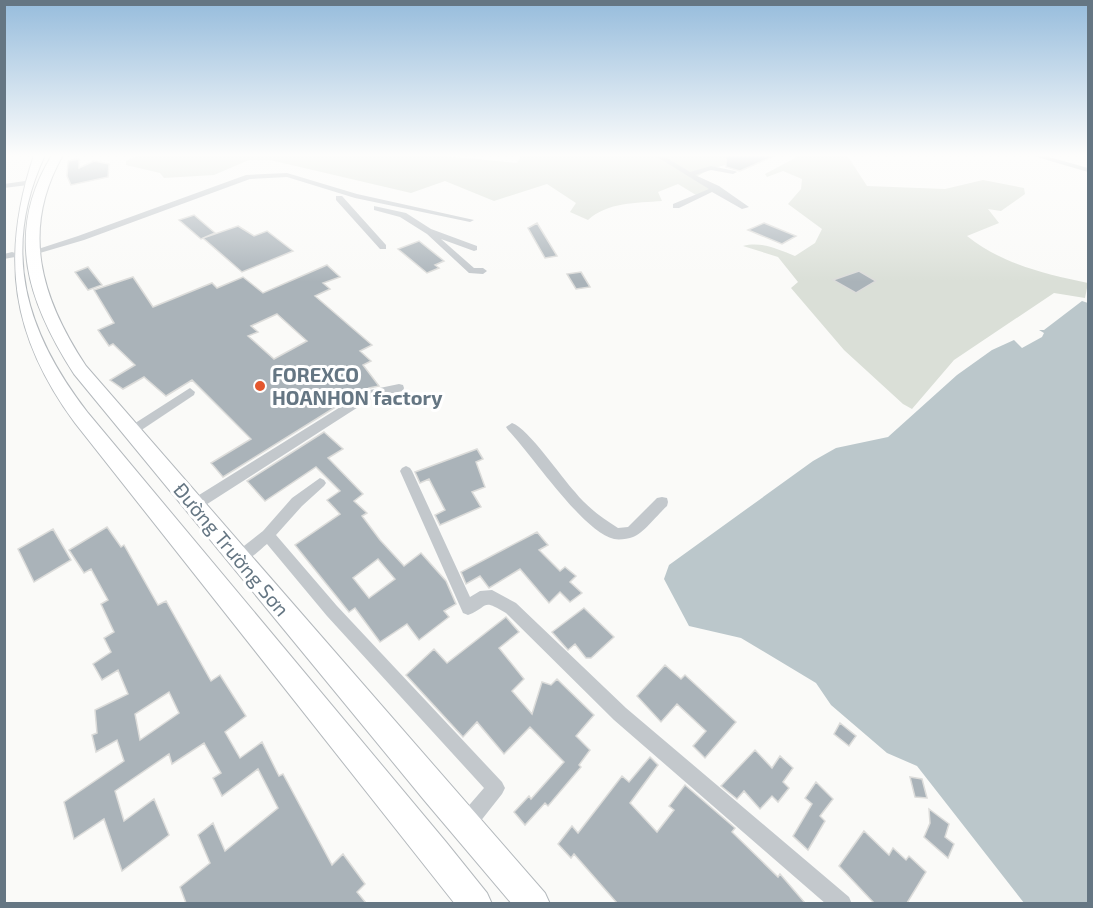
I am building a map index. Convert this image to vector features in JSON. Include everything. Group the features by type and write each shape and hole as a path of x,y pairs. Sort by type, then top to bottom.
{"highway":[{"name":"Đường Trường Sơn","path":"15,197 17,254 31,336 53,378 209,577 476,903"},
{"name":"Đường Trường Sơn","path":"37,197 17,254 65,349 80,370 196,504 324,661 534,903"}],"street":[{"path":"17,254 81,238 193,197"},
{"path":"342,197 383,247"},
{"path":"347,197 403,215 428,231 463,264 472,270 483,271"},
{"path":"352,197 470,220"},
{"path":"676,206 695,197"},
{"path":"717,203 718,197"},
{"path":"724,197 745,207"},
{"path":"428,231 474,248"},
{"path":"196,504 362,399 374,393 399,388"},
{"path":"133,430 190,393"},
{"path":"512,427 531,445 576,505 616,534 631,532 662,502"},
{"path":"406,471 468,608 480,598 492,597 511,608 620,714 842,903"},
{"path":"240,557 268,535 297,502 320,483"},
{"path":"268,535 332,610 496,788 465,825"}],"shaded area":[{"path":"485,197 505,197 494,201"},
{"path":"567,197 660,197 662,201 613,207 588,220 570,212 576,203"},
{"path":"794,197 1020,197 1001,211 988,209 999,223 967,236 980,246 1024,267 1088,283 1085,298 1054,293 954,360 912,409 903,404 844,350 791,288 798,282 778,257 743,246 763,245 795,256 815,243 822,229 788,204"},
{"path":"1082,301 1088,303 1088,903 1024,903 917,766 887,753 831,705 816,683 741,638 689,626 664,579 669,565 813,461 836,448 888,437 957,375 992,350 1014,340 1022,348 1042,337 1044,333 1039,330 1044,330"}],"building":[{"path":"194,215 215,233 201,239 179,220"},
{"path":"537,223 557,256 545,258 528,228"},
{"path":"764,223 796,236 782,244 748,230"},
{"path":"238,226 254,236 267,231 293,251 242,272 203,238"},
{"path":"419,241 444,261 435,265 439,268 427,273 398,249"},
{"path":"327,265 340,277 323,283 330,289 315,296 372,345 360,351 371,361 363,365 379,386 369,388 342,403 223,477 211,463 251,439 192,380 166,396 144,377 123,389 110,380 135,365 113,344 109,346 98,330 114,323 94,290 133,277 153,307 212,283 217,288 243,277 263,293","holes":["277,314 307,341 274,359 248,336 258,332 251,326"]},
{"path":"88,267 102,285 88,290 75,272"},
{"path":"859,271 876,281 856,293 833,280"},
{"path":"581,272 590,287 576,289 567,274"},
{"path":"324,432 343,449 328,458 363,494 354,501 367,513 362,516 380,540 404,566 421,553 446,581 456,604 444,611 449,617 419,640 407,624 380,642 355,608 349,612 295,545 340,514 327,500 340,491 316,467 265,501 247,481","holes":["378,559 395,579 369,598 353,578"]},
{"path":"477,449 483,459 476,462 485,487 472,492 481,507 440,525 435,515 445,510 429,479 420,483 415,472"},
{"path":"107,527 121,547 124,545 158,605 166,601 211,681 220,675 246,716 225,732 240,758 262,742 279,776 283,774 332,865 343,854 365,884 357,892 366,903 186,903 180,887 210,863 198,835 213,823 225,851 278,808 258,769 222,796 213,778 221,773 204,743 172,764 169,754 115,791 124,821 154,799 169,835 122,871 104,819 74,839 64,802 124,761 117,740 96,752 92,735 97,733 95,710 128,694 118,670 102,680 93,664 111,652 104,638 114,632 101,604 108,600 91,569 84,573 69,550","holes":["169,692 179,713 140,740 135,714"]},
{"path":"53,529 71,560 34,582 18,549"},
{"path":"537,532 548,545 539,550 560,571 565,567 576,576 570,582 582,593 570,602 560,592 549,603 520,569 489,588 480,576 466,584 461,572"},
{"path":"584,608 614,637 591,658 586,658 575,644 568,650 552,632"},
{"path":"506,617 519,632 499,648 524,679 512,691 532,714 542,682 551,685 557,679 594,715 576,736 590,750 579,765 581,767 548,806 545,803 525,825 514,812 529,796 531,799 564,762 530,727 504,754 477,722 463,737 406,675 434,649 447,663"},
{"path":"665,665 681,679 685,675 736,722 705,758 693,746 706,731 677,704 661,722 637,696"},
{"path":"840,723 856,736 849,746 834,734"},
{"path":"755,750 772,768 780,756 793,768 783,782 789,788 778,802 772,796 760,809 744,791 737,799 721,786"},
{"path":"650,757 658,765 630,803 657,832 674,810 669,806 685,785 735,828 732,832 778,877 780,874 805,903 617,903 574,854 571,858 558,844 572,826 578,833 622,776 629,782"},
{"path":"910,777 922,779 927,798 915,797"},
{"path":"816,782 833,799 820,816 825,821 808,850 793,836 812,804 805,798"},
{"path":"929,809 949,824 945,837 954,844 948,858 924,837 930,823"},
{"path":"864,831 889,855 893,848 906,860 909,856 926,872 907,903 874,903 839,866"}],"place":[{"name":"FOREXCO HOANHON factory","path":"260,386"}]}
